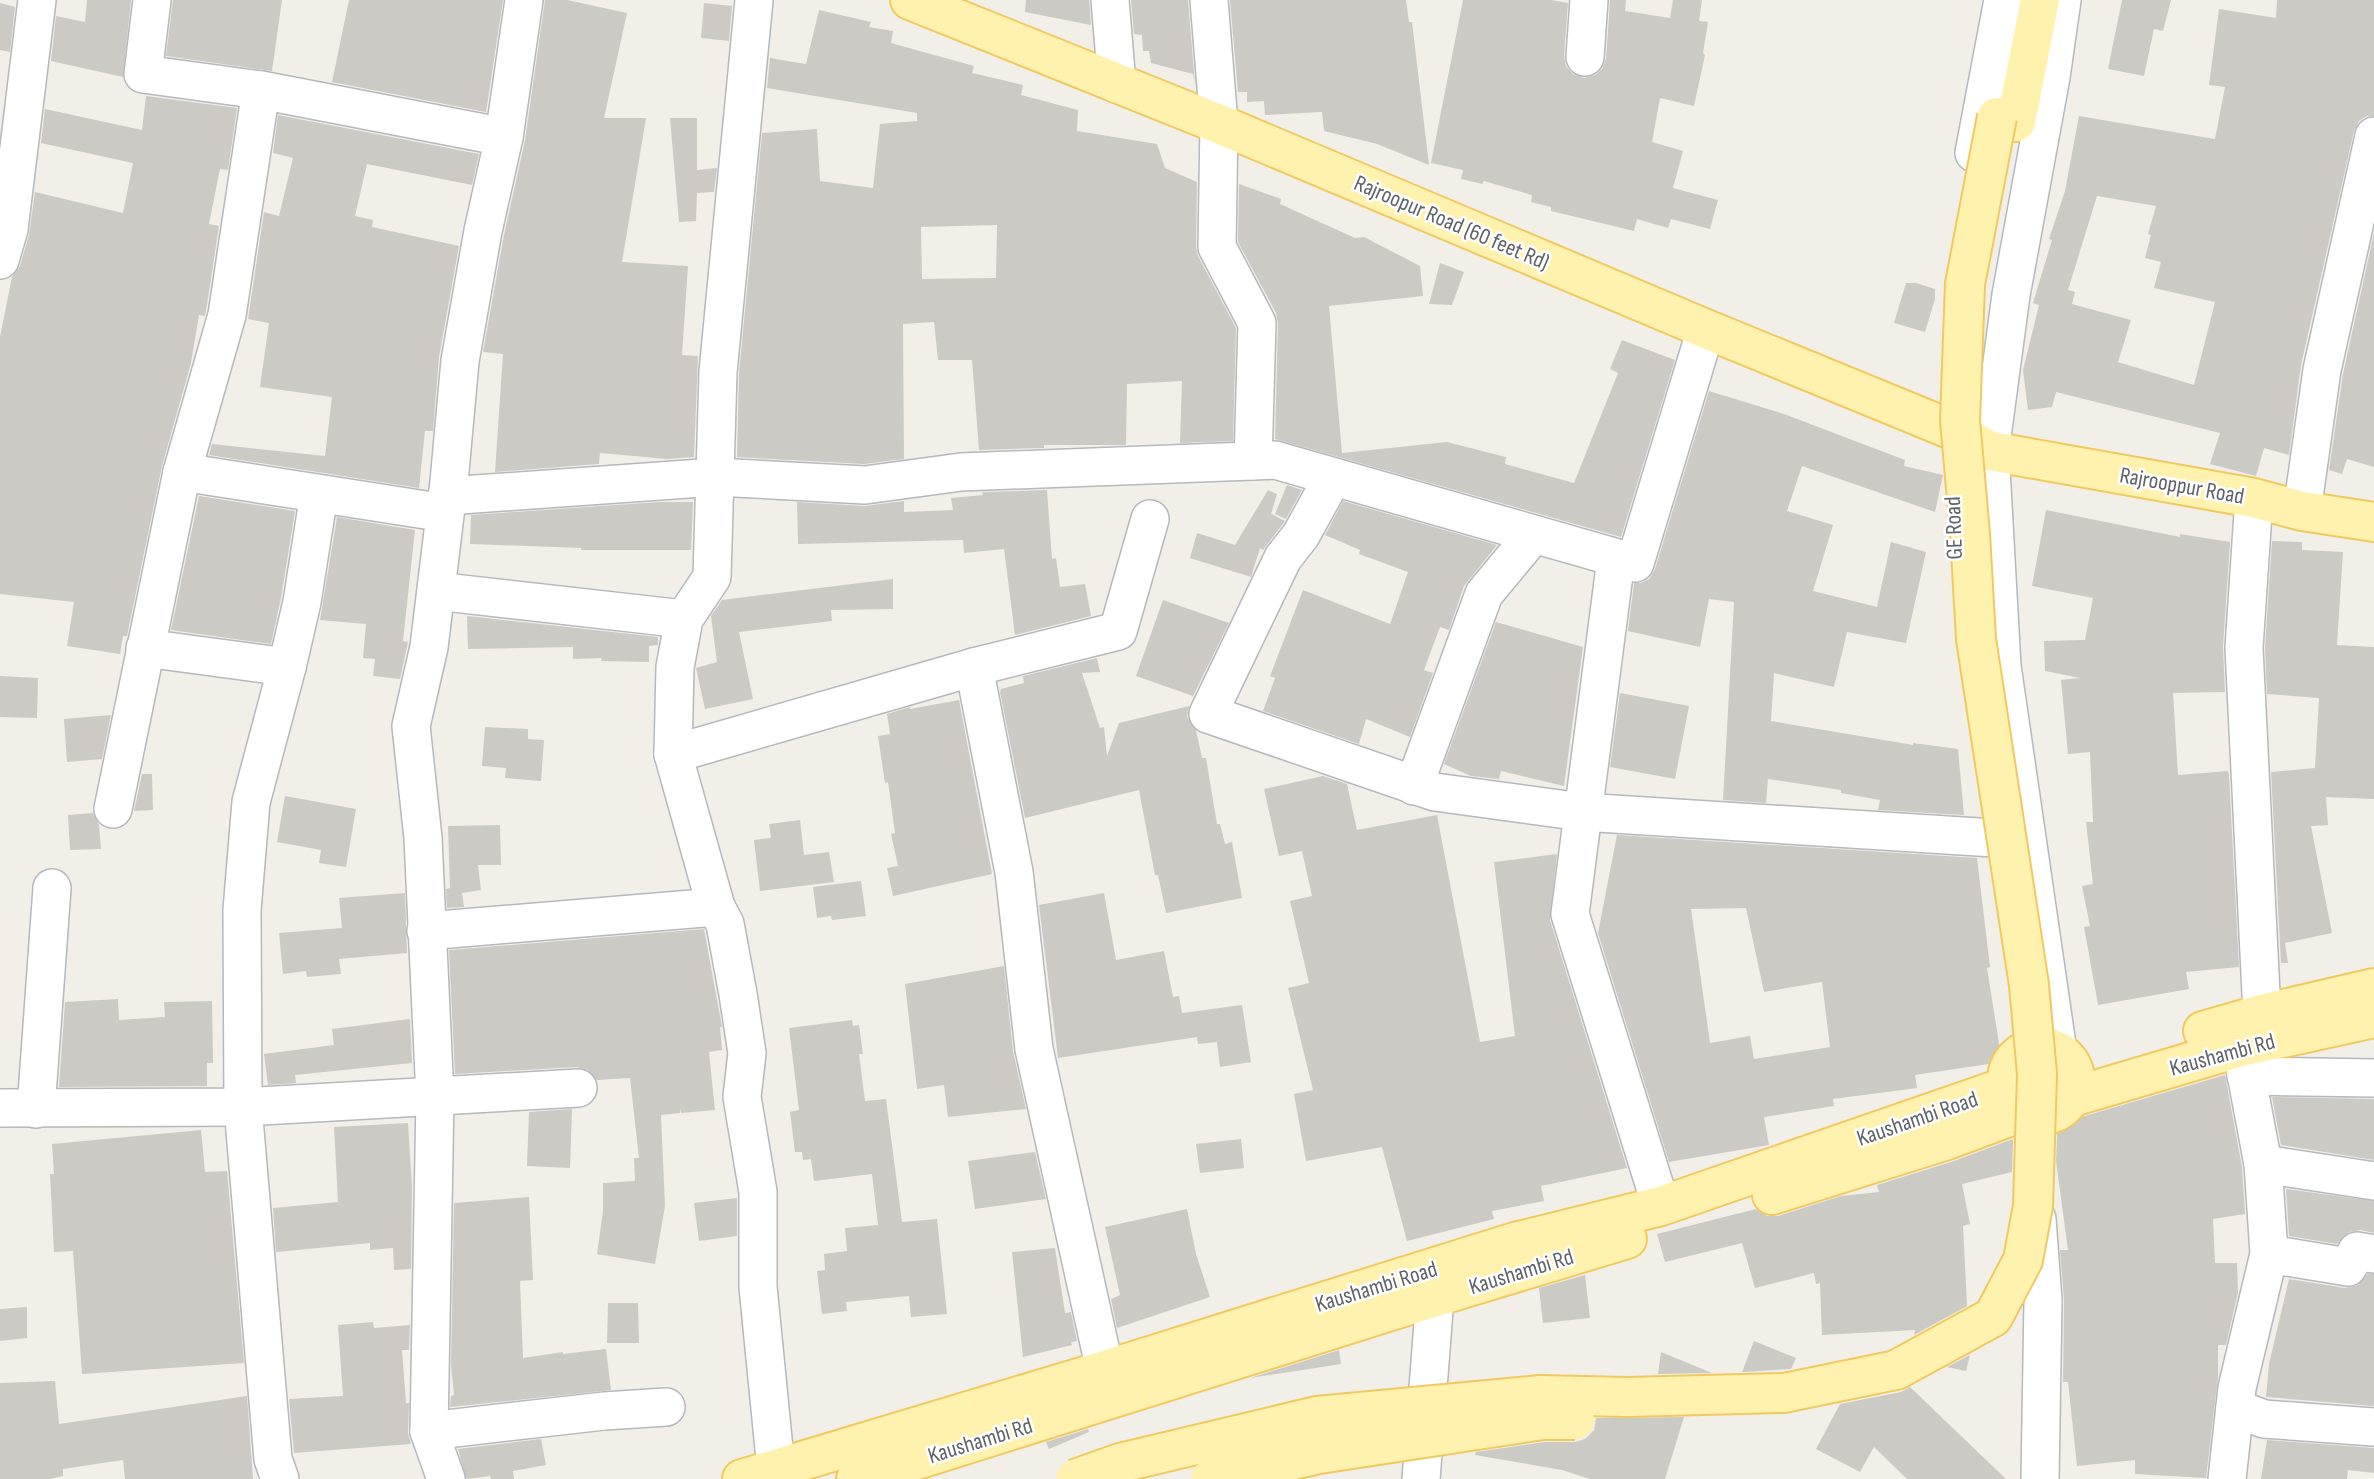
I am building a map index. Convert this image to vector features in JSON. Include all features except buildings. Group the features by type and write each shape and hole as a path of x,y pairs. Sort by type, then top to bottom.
{"main road":[{"name":"Rajroopur Road (60 feet Rd)","path":"910,0 1219,124 1950,429 1990,452"},
{"path":"1210,1479 1318,1454 1543,1420 1786,1409 1874,1393 1933,1371 1965,1349 1997,1326 2027,1286 2040,1220 2045,1068 2020,847 1987,638 1979,542 1983,299 2022,0"},
{"path":"1076,1479 1120,1464 1317,1416 1540,1395 1627,1397 1784,1393 1896,1370 1993,1317 2023,1260 2033,1206 2037,1074 2029,985 1976,639 1970,534 1959,420 1965,284 2040,0"},
{"name":"Rajrooppur Road","path":"1990,452 2374,522"},
{"path":"2067,1072 2262,1014 2374,988"},
{"name":"Kaushambi Rd","path":"2067,1072 2244,1062 2374,1018"},
{"path":"2048,1048 2067,1072 2056,1112 2045,1115 2020,1092 2027,1051 2048,1048"},
{"name":"Kaushambi Rd","path":"856,1479 1434,1283 1947,1140 2020,1092"},
{"name":"Kaushambi Road","path":"759,1474 1105,1370 1434,1283 1515,1242 1661,1206 2020,1092"}],"street":[{"path":"0,260 9,229 37,0"},
{"path":"152,0 143,74 261,90 503,137"},
{"path":"446,1479 429,1431 435,1097 423,838 411,726 429,647 460,361 503,137 524,0"},
{"path":"754,0 718,372 712,577 684,620 675,667 673,754 716,907 724,924 747,1053 742,1097 758,1192 759,1474"},
{"path":"1110,0 1117,84"},
{"path":"1209,0 1219,124 1217,247 1257,323 1254,461"},
{"path":"1585,57 1589,0"},
{"name":"GE Road","path":"2003,0 1952,271 1950,429 1954,570 1968,682 2002,889 2020,1092 2043,1300 2040,1479"},
{"name":"GE Road","path":"2062,0 2051,78 2011,295 1990,452 2002,666 2067,1072"},
{"path":"113,809 182,472 227,315 261,90"},
{"path":"2302,511 2322,370 2374,136"},
{"path":"182,472 318,494 446,504 716,477 865,485 961,472 1275,460 1635,563 1706,329"},
{"path":"1333,477 1301,535 1283,558 1208,714 1435,792 1582,812 1994,838"},
{"path":"280,1479 274,1459 243,1107 242,910 251,802 302,602 318,494"},
{"path":"2254,498 2244,648 2262,1014"},
{"path":"673,754 974,667 1118,631 1150,519"},
{"path":"1414,786 1484,594 1533,535"},
{"path":"1616,559 1570,914 1661,1206"},
{"path":"436,591 684,620"},
{"path":"145,648 287,667"},
{"path":"974,667 1014,873 1034,1049 1105,1370"},
{"path":"36,1109 52,888"},
{"path":"426,931 716,907"},
{"path":"2227,1479 2237,1388 2269,1254 2263,1164 2244,1062 2374,1079"},
{"path":"0,1108 243,1107 578,1088"},
{"path":"2263,1164 2374,1181"},
{"path":"2269,1254 2348,1267 2357,1251 2374,1254"},
{"path":"1421,1479 1434,1283"},
{"path":"429,1431 604,1411 666,1407"},
{"path":"2235,1408 2264,1419 2374,1427"}]}
